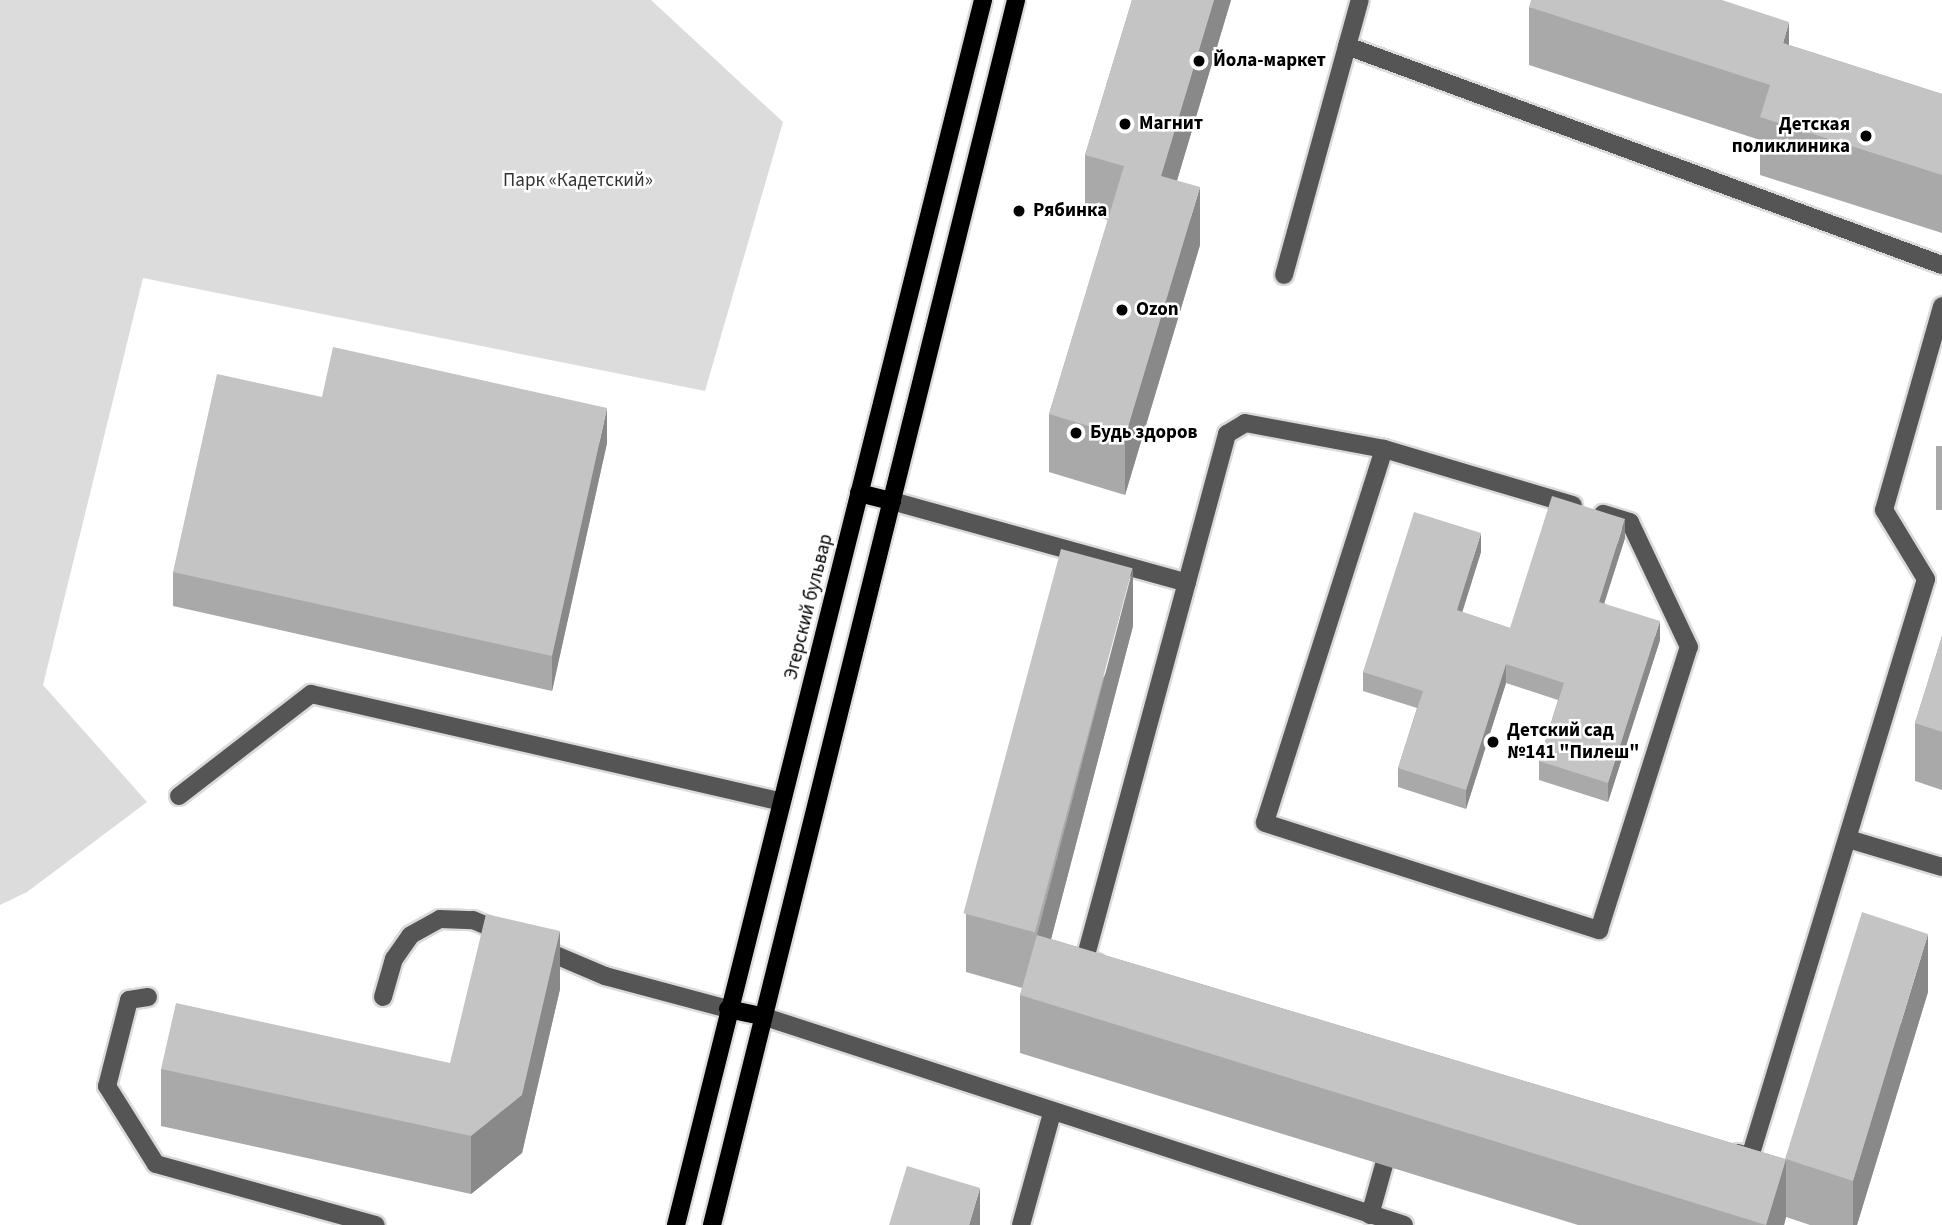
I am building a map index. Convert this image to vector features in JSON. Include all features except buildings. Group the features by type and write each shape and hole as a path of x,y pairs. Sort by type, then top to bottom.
{"main road":[{"name":"Эгерский бульвар","path":"676,1225 983,0"},
{"path":"712,1225 1016,0"},
{"path":"859,493 892,501"},
{"path":"729,1009 762,1016"}],"lane":[{"path":"1284,275 1360,0"},
{"path":"1348,46 1942,265"},
{"path":"1724,1149 1750,1157 1926,579 1884,510 1942,306"},
{"path":"1111,967 1085,959 1227,434 1244,423 1384,449 1630,522 1689,647 1599,930 1265,823 1384,449"},
{"path":"892,501 1187,583"},
{"path":"179,796 311,694 781,802"},
{"path":"1848,839 1942,867"},
{"path":"383,997 394,959 411,935 440,919 472,920 605,976 729,1009"},
{"path":"148,997 129,1000 107,1086 156,1164 376,1225"},
{"path":"762,1016 1052,1114 1404,1225"},
{"path":"1021,1225 1052,1114"},
{"path":"1370,1215 1384,1165"}],"green space":[{"name":"Парк «Кадетский»","path":"0,0 651,0 783,122 705,391 143,278 43,685 147,802 27,892 0,905"}],"place":[{"name":"Йола-маркет","path":"1199,61"},
{"name":"Магнит","path":"1125,124"},
{"name":"Детская поликлиника","path":"1866,136"},
{"name":"Рябинка","path":"1019,211"},
{"name":"Ozon","path":"1122,310"},
{"name":"Будь здоров","path":"1076,433"},
{"name":"Детский сад №141 \"Пилеш\"","path":"1493,742"}]}
